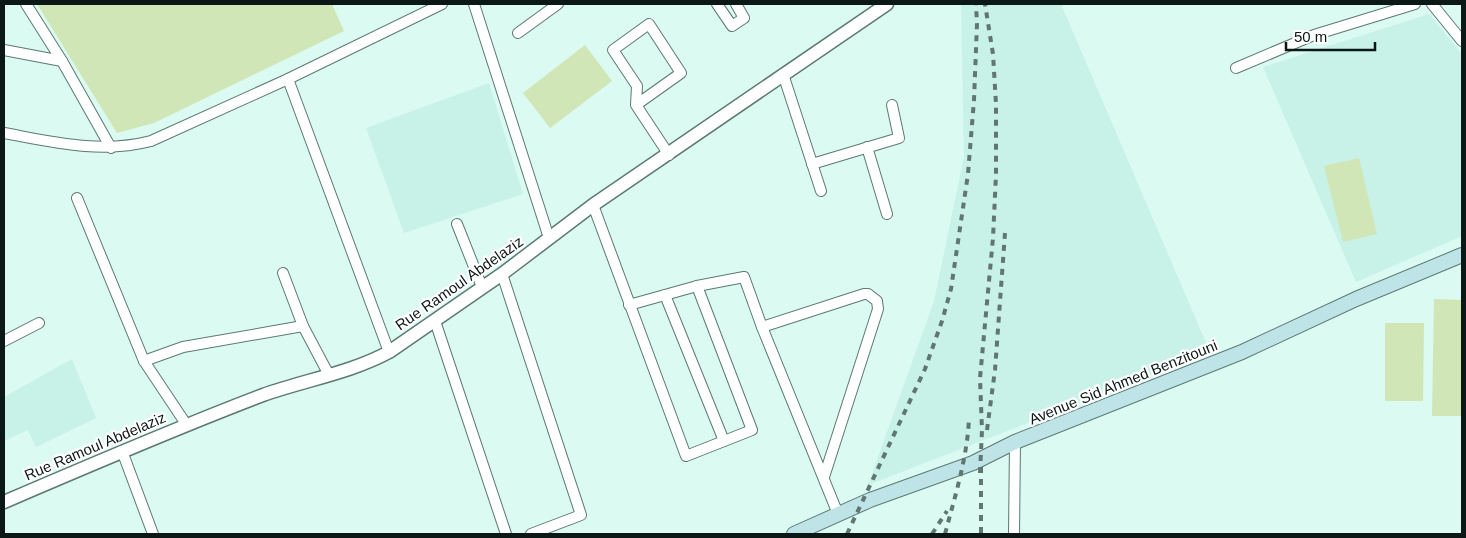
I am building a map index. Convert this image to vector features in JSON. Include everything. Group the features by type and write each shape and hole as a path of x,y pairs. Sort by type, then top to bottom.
{"main road":[{"name":"Avenue Sid Ahmed Benzitouni","path":"794,534 870,500 973,463 1016,442 1242,352 1356,300 1462,256"}],"street":[{"path":"26,4 62,61 111,148"},
{"path":"4,132 68,145 111,148 138,145 151,141 288,79 442,4"},
{"path":"474,4 549,238"},
{"path":"518,33 558,4"},
{"path":"717,4 732,26 744,18 736,4"},
{"name":"Rue Ramoul Abdelaziz","path":"4,502 186,424 277,390 372,360 389,352 502,274 594,205 887,4"},
{"path":"1236,68 1314,35 1415,4"},
{"path":"1432,4 1462,41"},
{"path":"636,105 682,73 649,24 613,50 636,86 636,105 669,155"},
{"path":"4,50 62,61"},
{"path":"783,74 821,191"},
{"path":"288,79 389,352"},
{"path":"812,164 899,138 892,105"},
{"path":"867,147 887,214"},
{"path":"77,198 144,361 186,424"},
{"path":"594,205 629,305 686,456 752,430 697,286"},
{"path":"457,224 482,287"},
{"path":"283,274 303,326 329,375"},
{"path":"502,274 580,515 531,534"},
{"path":"629,305 697,286 744,277 762,327 838,514"},
{"path":"762,327 864,294 868,294 877,301 878,309 824,477"},
{"path":"666,295 724,441"},
{"path":"435,321 506,534"},
{"path":"4,341 38,323"},
{"path":"144,361 183,347 303,326"},
{"path":"1014,534 1016,442"},
{"path":"122,451 153,534"}],"shaded area":[{"path":"961,4 1061,4 1210,352 868,485 934,301 964,157"},
{"path":"1429,14 1462,54 1462,236 1356,282 1263,67"},
{"path":"489,83 523,194 404,233 366,128"},
{"path":"72,359 96,418 36,447 28,430 4,441 4,397"}],"green space":[{"path":"37,4 332,4 344,31 154,123 117,133"},
{"path":"585,45 612,81 550,128 523,93"},
{"path":"1359,158 1377,234 1343,242 1324,166"},
{"path":"1434,299 1462,300 1462,416 1432,416"},
{"path":"1385,323 1424,323 1423,401 1385,401"}],"railway":[{"path":"847,534 925,369 951,289 968,174 974,100 976,4"},
{"path":"980,473 982,430 980,378 993,238 996,174 996,104 993,54 985,4"},
{"path":"987,430 995,370 1005,233"},
{"path":"945,534 963,463 969,419"},
{"path":"981,467 981,534"},
{"path":"932,534 947,511"}]}
